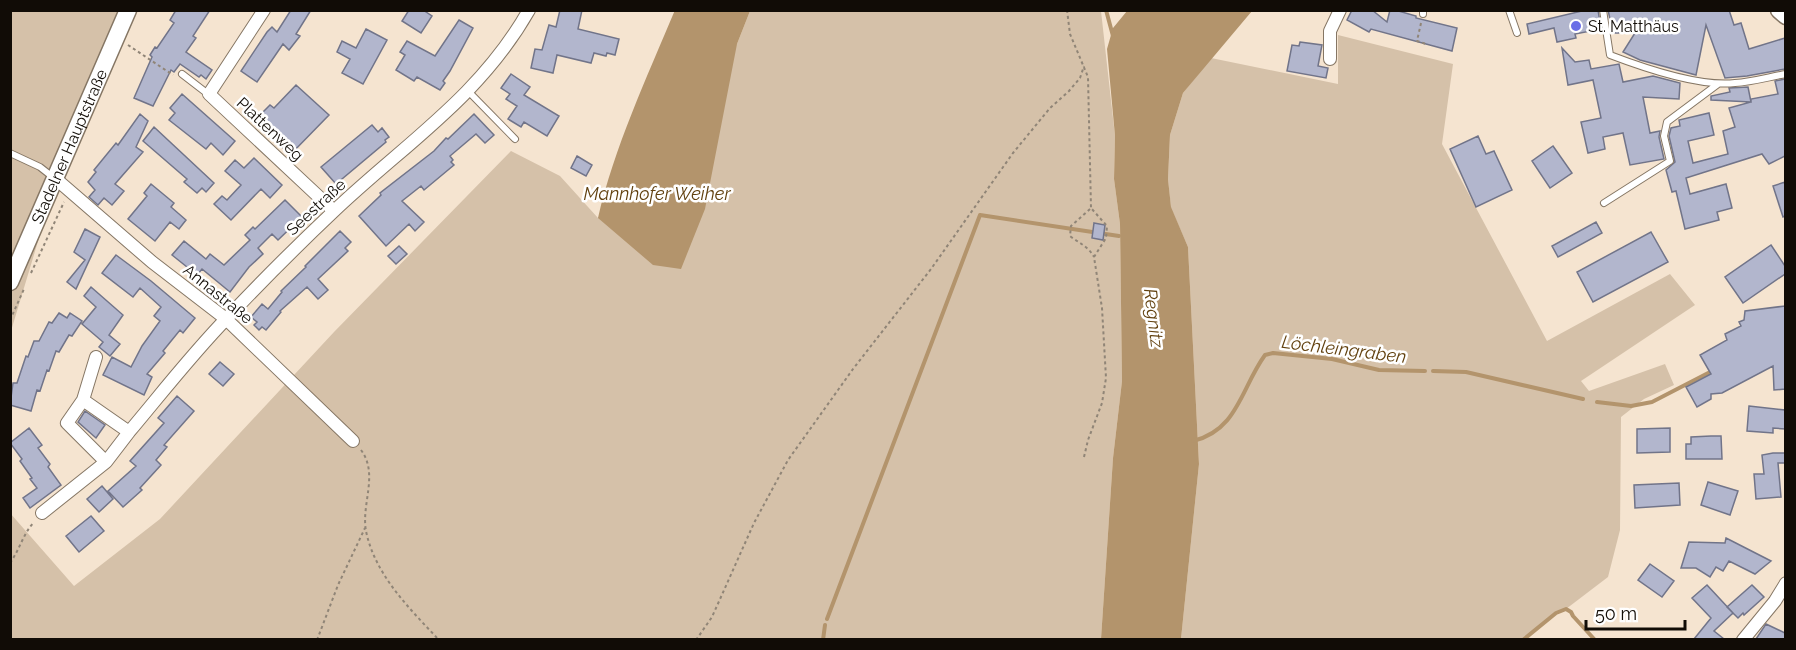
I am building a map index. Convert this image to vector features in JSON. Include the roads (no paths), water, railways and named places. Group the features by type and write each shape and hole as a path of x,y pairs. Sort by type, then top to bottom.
{"main road":[{"name":"Stadelner Hauptstraße","path":"18,284 62,184 128,10"}],"street":[{"path":"209,94 264,10"},
{"name":"Seestraße","path":"42,513 106,462 226,319 334,211 421,137 468,91 518,30 529,10"},
{"path":"1330,59 1330,31 1340,10"},
{"name":"Plattenweg","path":"209,94 334,211"},
{"name":"Annastraße","path":"62,184 152,262 226,319 353,441"},
{"path":"96,357 83,400 67,423 106,462"},
{"path":"83,400 129,432"},
{"path":"1743,639 1775,601 1785,583"}],"lane":[{"path":"1509,10 1517,33"},
{"path":"1603,10 1610,55 1649,69 1718,84 1785,74"},
{"name":"Plattenweg","path":"182,74 209,94"},
{"path":"1604,203 1670,161 1664,136 1667,122 1718,84"},
{"path":"468,91 515,139"},
{"path":"10,153 40,167 62,184"}],"water":[{"name":"Mannhofer Weiher","path":"675,10 750,11 737,44 705,209 681,269 653,265 598,218 622,139"},
{"name":"Regnitz","path":"1127,11 1252,11 1183,93 1170,135 1168,179 1171,207 1188,247 1199,464 1181,639 1101,639 1113,458 1122,381 1120,224 1114,179 1115,136 1107,49 1113,28"}],"waterway":[{"path":"1106,10 1113,36"},
{"path":"827,619 980,215 1119,236"},
{"name":"Löchleingraben","path":"1193,441 1208,436 1229,418 1265,355 1273,353 1332,359 1379,370 1425,371"},
{"name":"Löchleingraben","path":"1597,402 1631,406 1652,402 1714,370"},
{"name":"Löchleingraben","path":"1433,371 1466,372 1583,399"},
{"path":"1523,640 1556,613 1566,609 1595,640"},
{"path":"823,640 825,625"}],"place":[{"name":"St. Matthäus","path":"1576,26"}]}
